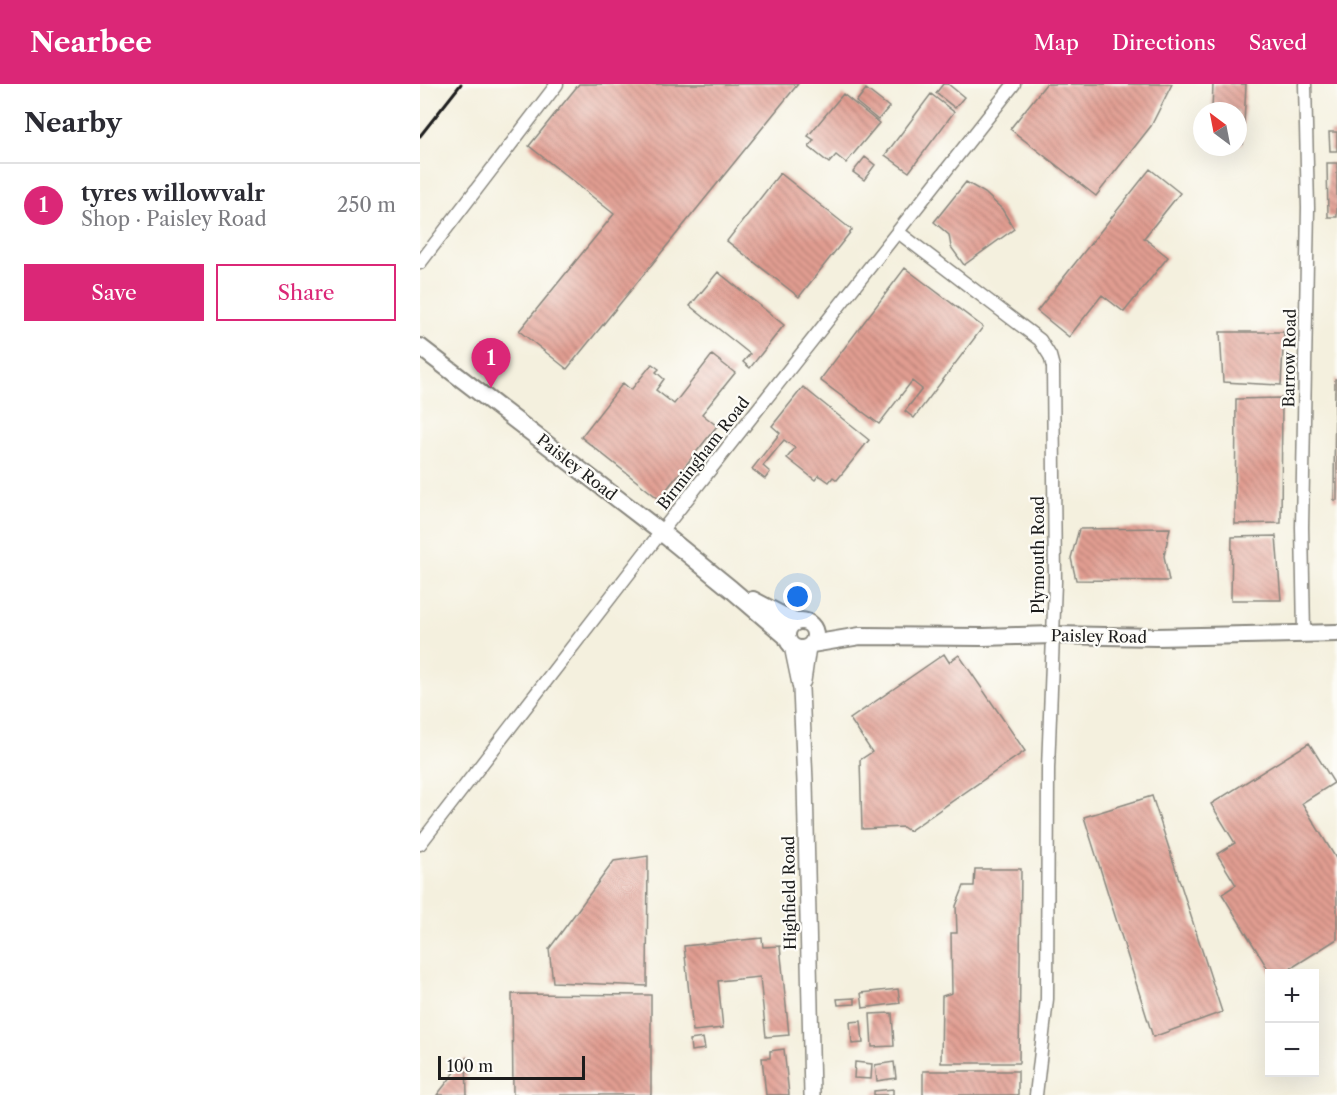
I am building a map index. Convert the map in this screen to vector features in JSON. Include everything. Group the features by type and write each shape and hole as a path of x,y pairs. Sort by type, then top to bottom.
{"main road":[{"name":"Paisley Road","path":"420,347 661,532 800,643 860,636 1156,637 1337,633"},
{"name":"Paisley Road","path":"731,589 803,623 860,636"},
{"path":"803,623 815,636 800,643 788,628 803,623"}],"street":[{"path":"420,263 557,84"},
{"name":"Birmingham Road","path":"420,844 661,532 1014,84"},
{"name":"Barrow Road","path":"1304,633 1302,527 1308,208 1305,84"},
{"name":"Plymouth Road","path":"898,232 1040,340 1050,356 1053,376 1054,635 1048,733 1047,999 1036,1095"},
{"name":"Highfield Road","path":"800,643 812,1095"}],"building":[{"path":"579,84 798,84 567,369 519,331 614,214 529,146"},
{"path":"943,84 948,84 964,97 955,108 936,93"},
{"path":"1046,84 1172,84 1151,126 1096,196 1010,129"},
{"path":"1213,84 1246,84 1245,102 1212,102"},
{"path":"866,89 889,107 878,120 856,102"},
{"path":"843,94 879,123 846,163 836,155 829,163 809,147 814,140 808,136"},
{"path":"931,94 954,112 909,172 885,155"},
{"path":"1329,132 1337,132 1337,151 1330,151"},
{"path":"865,157 875,165 864,180 853,172"},
{"path":"1327,163 1337,163 1337,217 1328,217"},
{"path":"1150,169 1180,193 1144,238 1168,257 1124,312 1102,295 1069,337 1037,311"},
{"path":"780,173 852,230 799,297 727,241"},
{"path":"966,182 985,193 1002,209 1014,229 964,265 951,247 949,235 934,222"},
{"path":"905,268 983,327 914,418 905,411 922,389 912,381 879,424 820,380"},
{"path":"718,272 784,325 750,368 743,362 750,354 690,306"},
{"path":"1220,332 1284,332 1281,385 1223,382"},
{"path":"712,355 735,373 702,414 717,426 659,499 581,437 623,383 631,390 652,364 659,369 656,372 664,379 656,390 674,404"},
{"path":"1335,379 1337,379 1337,500 1334,500"},
{"path":"803,387 869,440 837,480 833,477 829,482 819,475 815,480 787,458 795,448 784,440 763,466 770,472 765,479 752,469 780,433 772,426"},
{"path":"1282,398 1281,523 1235,524 1236,399"},
{"path":"1170,528 1164,556 1169,581 1076,580 1071,558 1079,529"},
{"path":"1276,536 1281,600 1231,600 1232,537"},
{"path":"944,654 949,662 959,655 1025,751 909,831 903,827 862,829 860,760 872,752 850,719"},
{"path":"1309,743 1334,783 1302,803 1337,860 1337,939 1290,969 1268,969 1222,894 1236,885 1217,854 1235,843 1211,804"},
{"path":"1152,796 1222,1012 1153,1037 1084,817"},
{"path":"648,856 647,986 553,982 549,949 614,861"},
{"path":"975,869 1021,869 1019,1063 941,1063 942,996 952,993 951,933 957,933 956,906 964,886 974,886"},
{"path":"762,938 763,947 780,946 789,1035 766,1037 760,977 718,981 723,1028 693,1031 684,946"},
{"path":"898,989 900,1003 863,1008 861,993"},
{"path":"512,994 651,995 651,1095 513,1095"},
{"path":"855,998 855,1004 838,1005 837,999"},
{"path":"892,1013 894,1046 872,1047 870,1014"},
{"path":"861,1021 863,1043 852,1044 850,1022"},
{"path":"703,1038 705,1049 691,1051 690,1040"},
{"path":"784,1049 789,1095 766,1095 762,1058 770,1058 770,1051"},
{"path":"466,1058 467,1095 437,1095"},
{"path":"855,1062 872,1064 871,1079 854,1078"},
{"path":"894,1062 896,1078 877,1081 875,1065"},
{"path":"923,1071 1018,1071 1018,1095 923,1095"},
{"path":"893,1089 893,1095 874,1095 874,1091"}],"railway":[{"path":"420,136 461,84"}],"place":[{"name":"tyres willowvalr","path":"491,388"}]}
